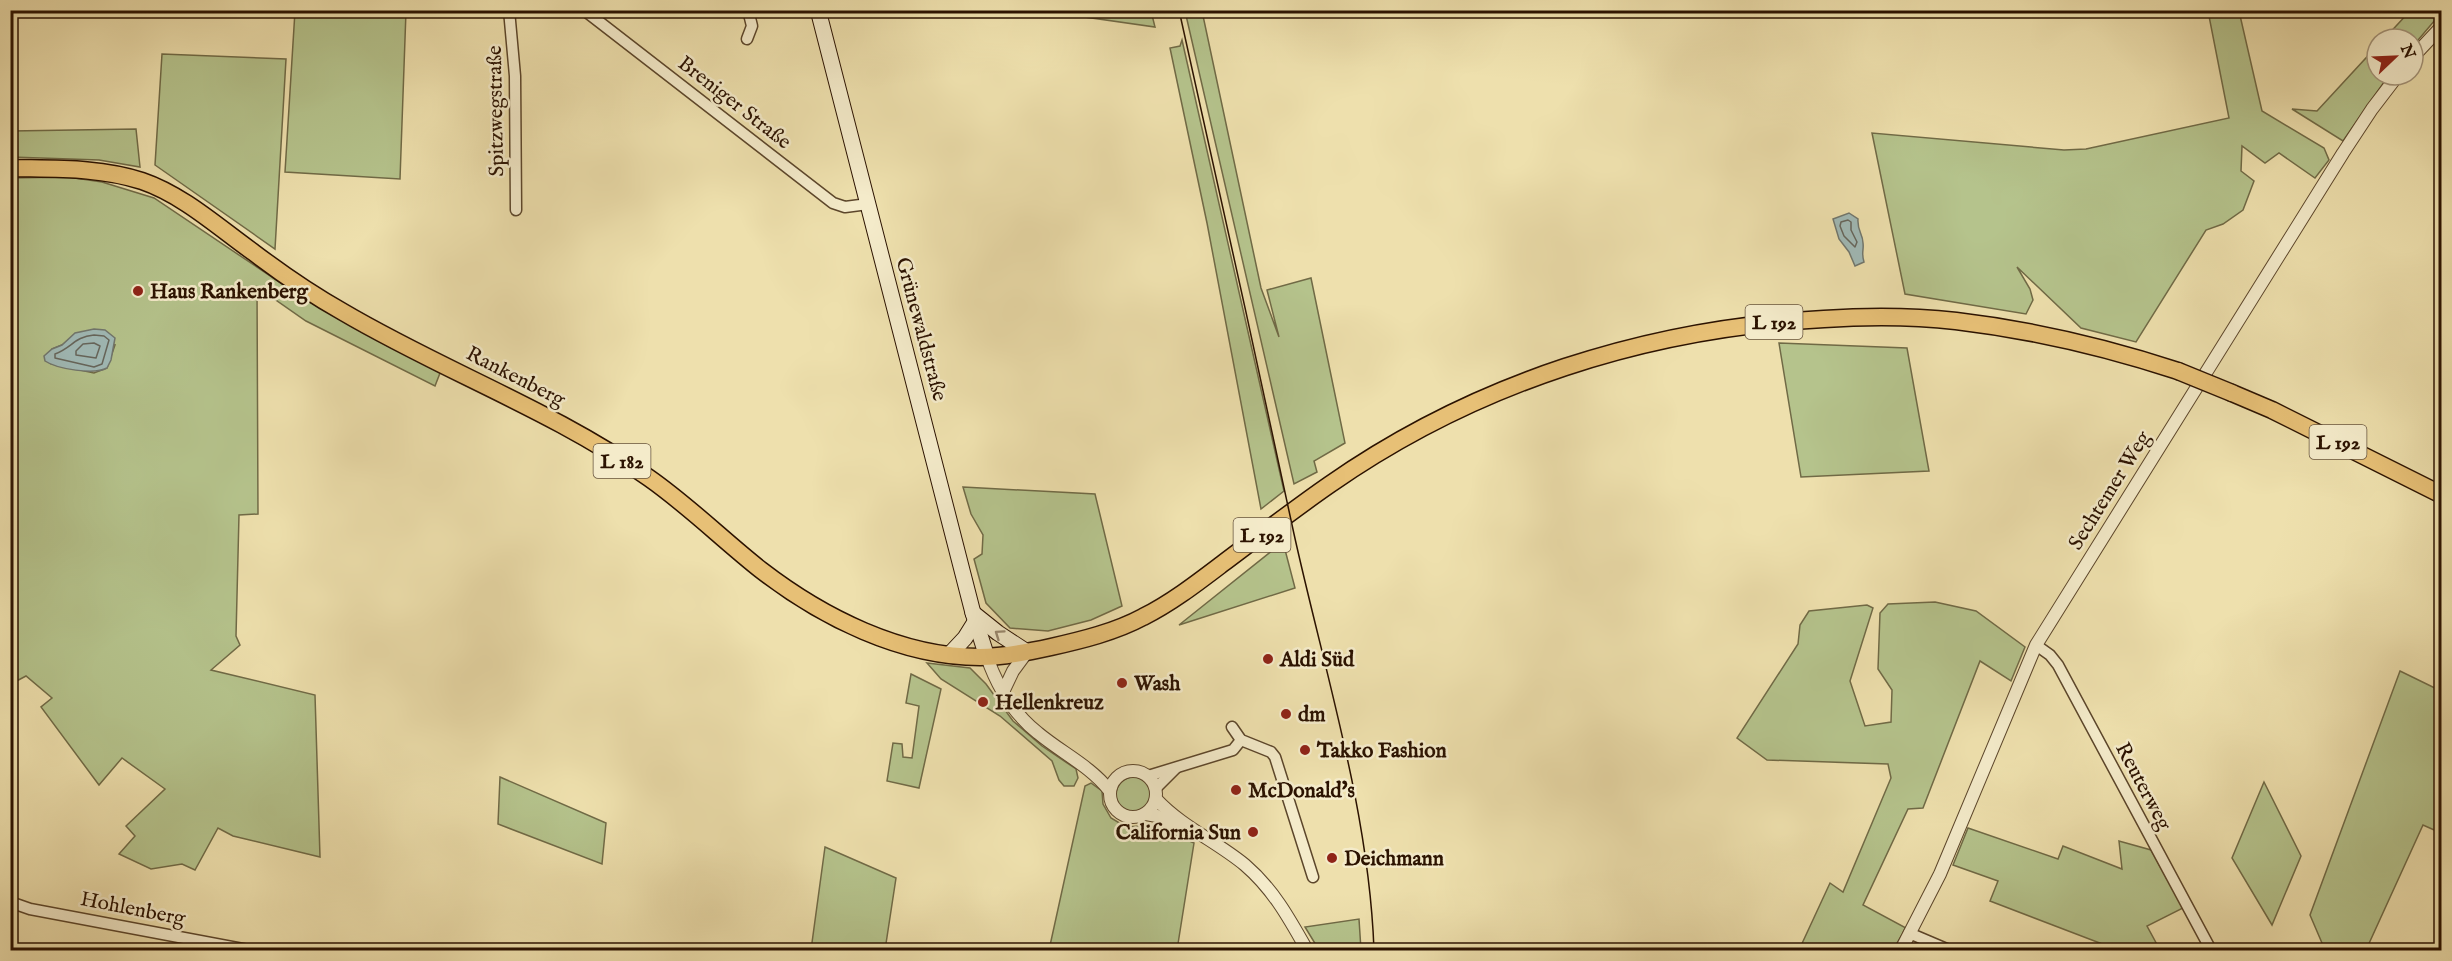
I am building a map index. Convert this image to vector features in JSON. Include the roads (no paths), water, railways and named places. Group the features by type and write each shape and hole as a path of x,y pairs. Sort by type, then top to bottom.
{"main road":[{"name":"Grünewaldstraße","path":"818,10 974,617 987,657"},
{"name":"Rankenberg","path":"10,168 97,171 144,182 165,192 195,209 286,277 346,315 570,428 647,476 693,511 762,571 827,615 909,649 987,657"},
{"name":"L 192","path":"987,657 1027,652 1102,633 1137,621 1184,592 1332,482 1386,448 1447,415 1543,374 1648,342 1709,330 1789,320 1864,316 1950,320 2030,331 2095,346 2178,371 2232,393 2442,495"},
{"path":"950,654 965,638 974,617 1027,652"}],"street":[{"name":"Spitzwegstraße","path":"509,10 515,76 516,210"},
{"path":"747,39 752,26 748,10"},
{"name":"Breniger Straße","path":"585,11 833,203 845,207 868,204"},
{"path":"2425,44 2442,26"},
{"name":"Sechtemer Weg","path":"1901,951 1940,874 2036,645 2337,163 2389,87"},
{"name":"Reuterweg","path":"2036,645 2050,655 2058,665 2211,951"},
{"path":"1003,692 1013,671 1027,652"},
{"path":"987,657 993,674 1017,712 1036,732 1085,765 1109,790 1112,806 1123,816 1131,818 1146,814 1157,816 1198,834"},
{"path":"1232,727 1241,740 1271,752 1275,757 1313,877"},
{"path":"1109,790 1117,776 1132,771 1148,776 1176,768 1233,750 1241,740"},
{"path":"1085,765 1094,766 1117,776"},
{"path":"1146,814 1156,793 1176,768"},
{"path":"1148,776 1167,811 1243,864 1271,890 1307,951"},
{"name":"Hohlenberg","path":"10,902 30,909 248,951"},
{"path":"1909,933 1949,951"}],"water":[{"path":"1849,213 1858,219 1858,227 1863,240 1864,262 1855,266 1849,252 1839,239 1833,219"},
{"path":"94,329 105,330 115,338 111,360 107,368 94,371 76,370 45,361 44,356 52,349 62,345 75,333"}],"tram line":[{"path":"1179,10 1294,534 1354,793 1364,845 1374,950"}],"place":[{"name":"Haus Rankenberg","path":"138,291"},
{"name":"Aldi Süd","path":"1268,659"},
{"name":"Wash","path":"1122,683"},
{"name":"Hellenkreuz","path":"983,702"},
{"name":"dm","path":"1286,714"},
{"name":"Takko Fashion","path":"1305,750"},
{"name":"McDonald's","path":"1236,790"},
{"name":"California Sun","path":"1253,832"},
{"name":"Deichmann","path":"1332,858"}]}
